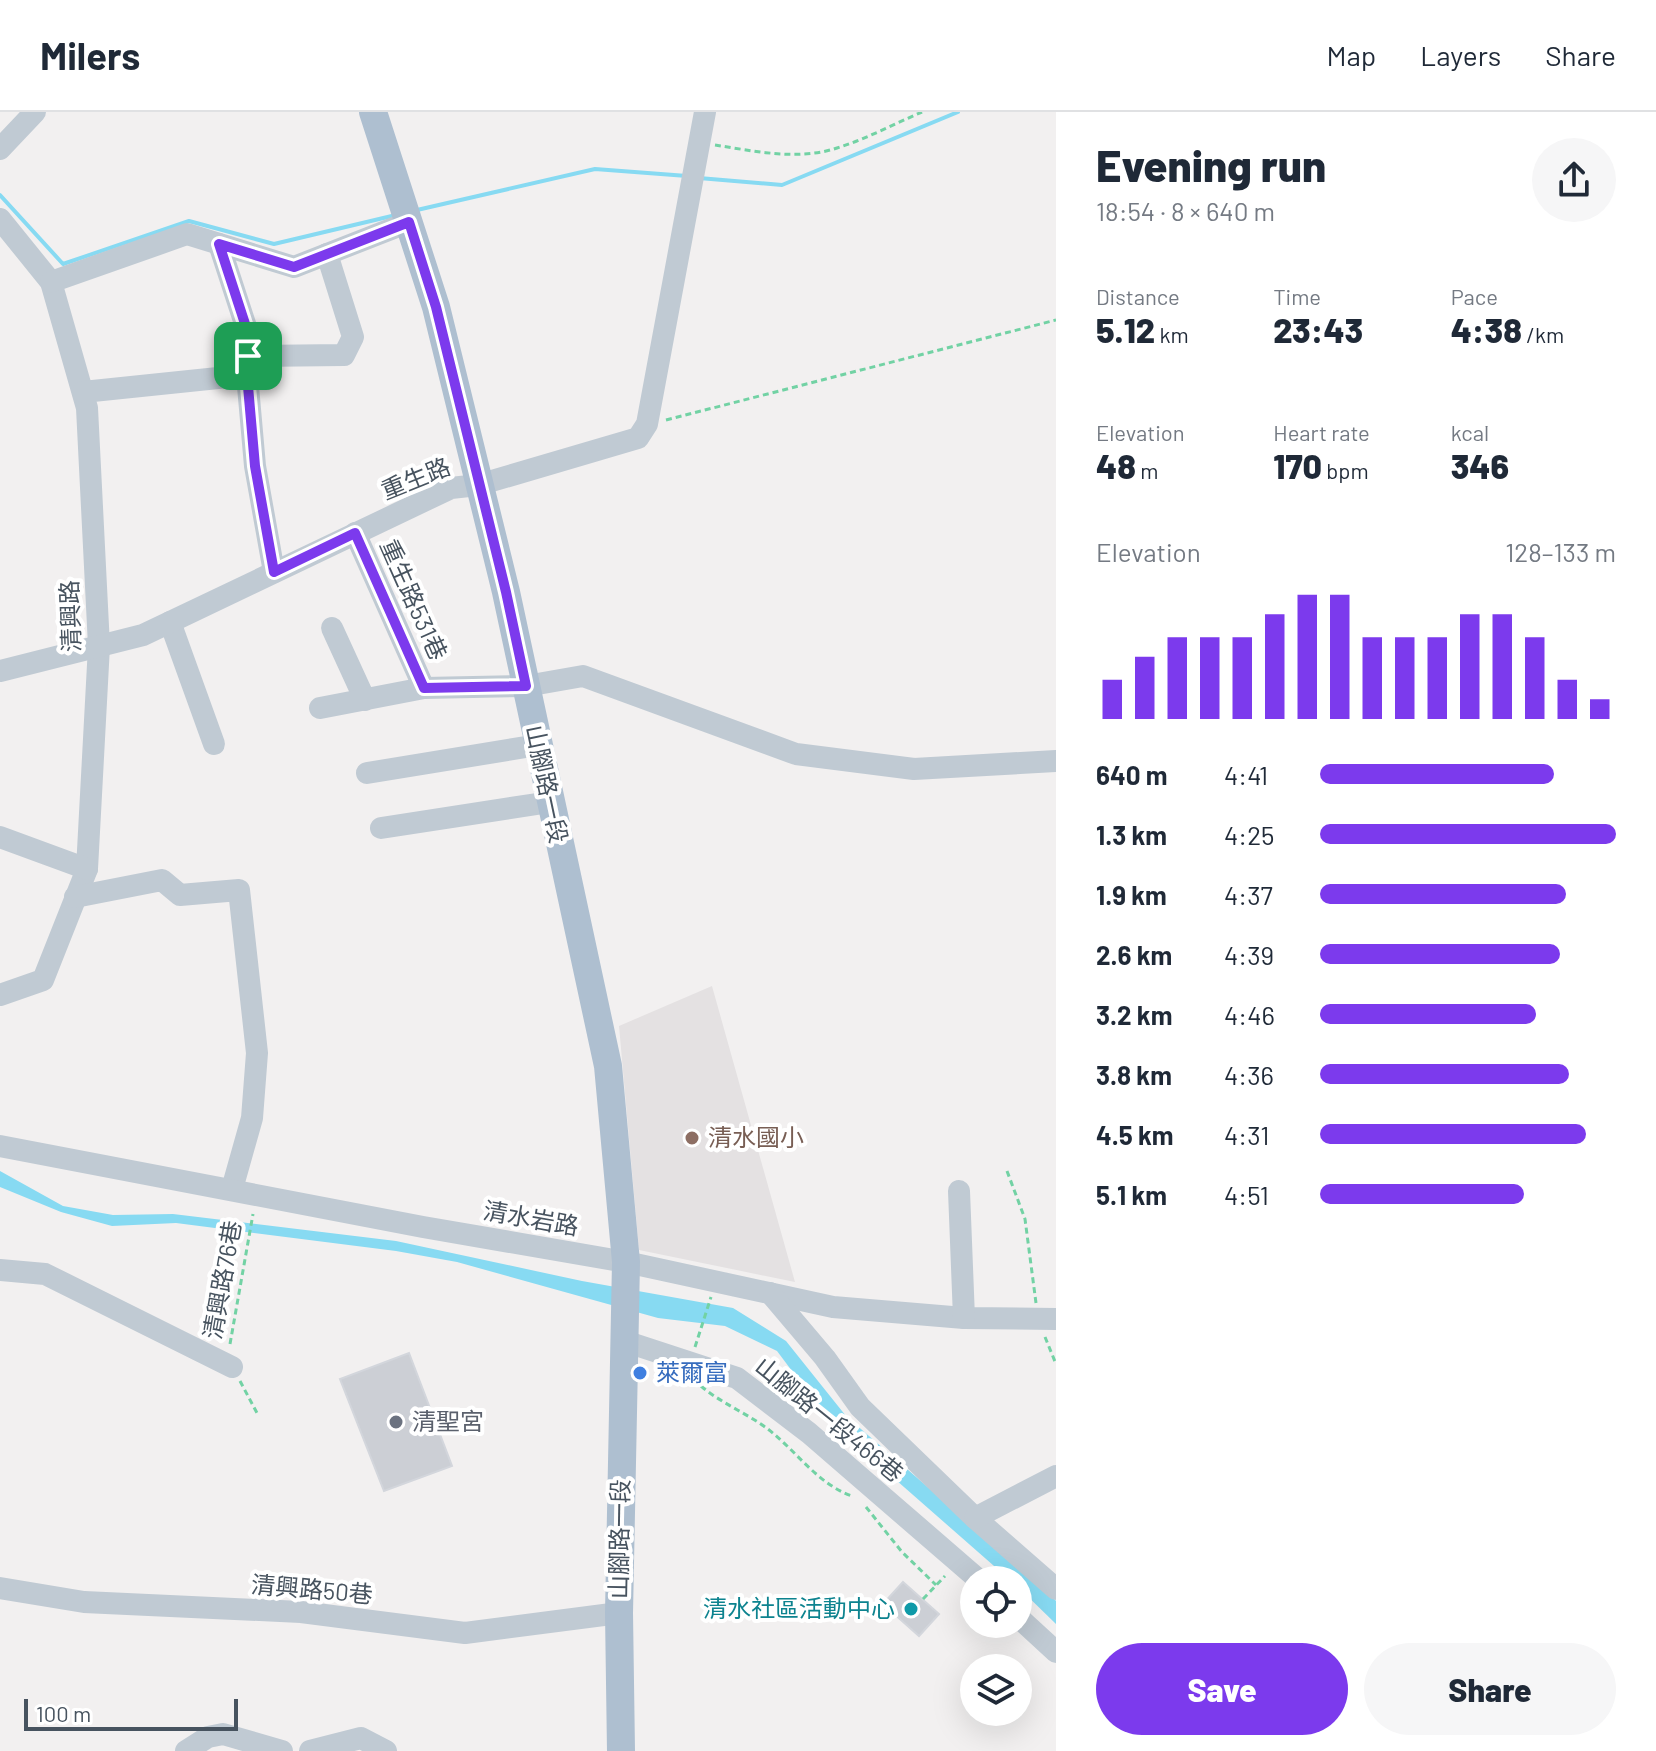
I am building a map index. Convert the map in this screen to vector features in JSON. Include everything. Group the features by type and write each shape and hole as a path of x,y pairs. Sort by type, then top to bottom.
{"main road":[{"name":"山腳路一段","path":"373,112 436,307 506,592 608,1066 625,1270 619,1613 621,1751"}],"street":[{"path":"0,149 35,112"},
{"path":"647,424 705,112"},
{"name":"清興路","path":"0,219 51,282 87,408 99,646 87,869 43,980 0,995"},
{"path":"51,282 187,234 294,267 409,222"},
{"path":"219,244 249,336 247,365 255,466 274,572"},
{"path":"83,392 247,365 344,355 353,337 327,254"},
{"name":"重生路","path":"0,671 143,635 451,488 478,485 638,438 647,424"},
{"name":"重生路531巷","path":"355,533 424,688"},
{"path":"170,622 214,744"},
{"path":"332,628 365,700"},
{"name":"重生路531巷","path":"320,708 424,688 526,686 583,676 796,754 914,769 1056,761"},
{"path":"367,773 538,745"},
{"path":"381,828 550,802"},
{"path":"0,837 87,869"},
{"path":"75,897 162,880 180,895 239,890 257,1053 252,1118 232,1189"},
{"name":"清水岩路","path":"0,1146 232,1189 625,1270 770,1293 833,1307 964,1318 1047,1319"},
{"path":"959,1191 964,1318"},
{"path":"0,1270 45,1274 232,1367"},
{"path":"770,1293 825,1358 860,1407 975,1518 1056,1589"},
{"name":"山腳路一段466巷","path":"624,1334 737,1378 809,1433 964,1566"},
{"path":"975,1518 1056,1476"},
{"name":"清興路50巷","path":"0,1588 84,1602 301,1612 465,1633 619,1613"},
{"path":"1032,1630 1056,1652"},
{"path":"186,1751 208,1737 223,1734 282,1751"},
{"path":"310,1751 361,1738 386,1751"}],"path":[{"path":"701,143 801,154 835,149 922,112"},
{"path":"647,424 1056,320"},
{"path":"1007,1171 1025,1219 1056,1364"},
{"name":"清興路76巷","path":"257,1194 228,1354 257,1413"},
{"path":"699,1337 713,1293"},
{"path":"693,1362 694,1380 720,1402 772,1432 840,1492 859,1498 902,1552 936,1585"},
{"path":"923,1599 958,1561"}],"shaded area":[{"name":"清水國小","path":"712,986 795,1282 639,1250 619,1026"}],"water":[{"path":"0,1171 63,1206 113,1215 173,1214 396,1241 582,1281 733,1308 786,1341 846,1416 1019,1566 994,1566 831,1423 777,1351 725,1326 658,1318 457,1262 396,1251 176,1223 112,1226 61,1212 0,1187"},
{"path":"1032,1578 1056,1601 1056,1624 1032,1601"}],"building":[{"name":"清聖宮","path":"409,1353 452,1466 384,1491 340,1379"},
{"name":"清水社區活動中心","path":"903,1582 939,1614 919,1636 883,1604"}],"waterway":[{"path":"699,178 782,185 958,112"},
{"path":"417,210 595,169 687,176"},
{"path":"0,195 63,264 189,221 274,244 396,215"}],"place":[{"name":"清水國小","path":"692,1138"},
{"name":"萊爾富","path":"640,1373"},
{"name":"清聖宮","path":"396,1422"},
{"name":"清水社區活動中心","path":"911,1609"}],"route":[{"path":"409,222 436,307 526,686 424,688 355,533 274,572 255,466 248,356 249,336 219,244 294,267 409,222"}]}
